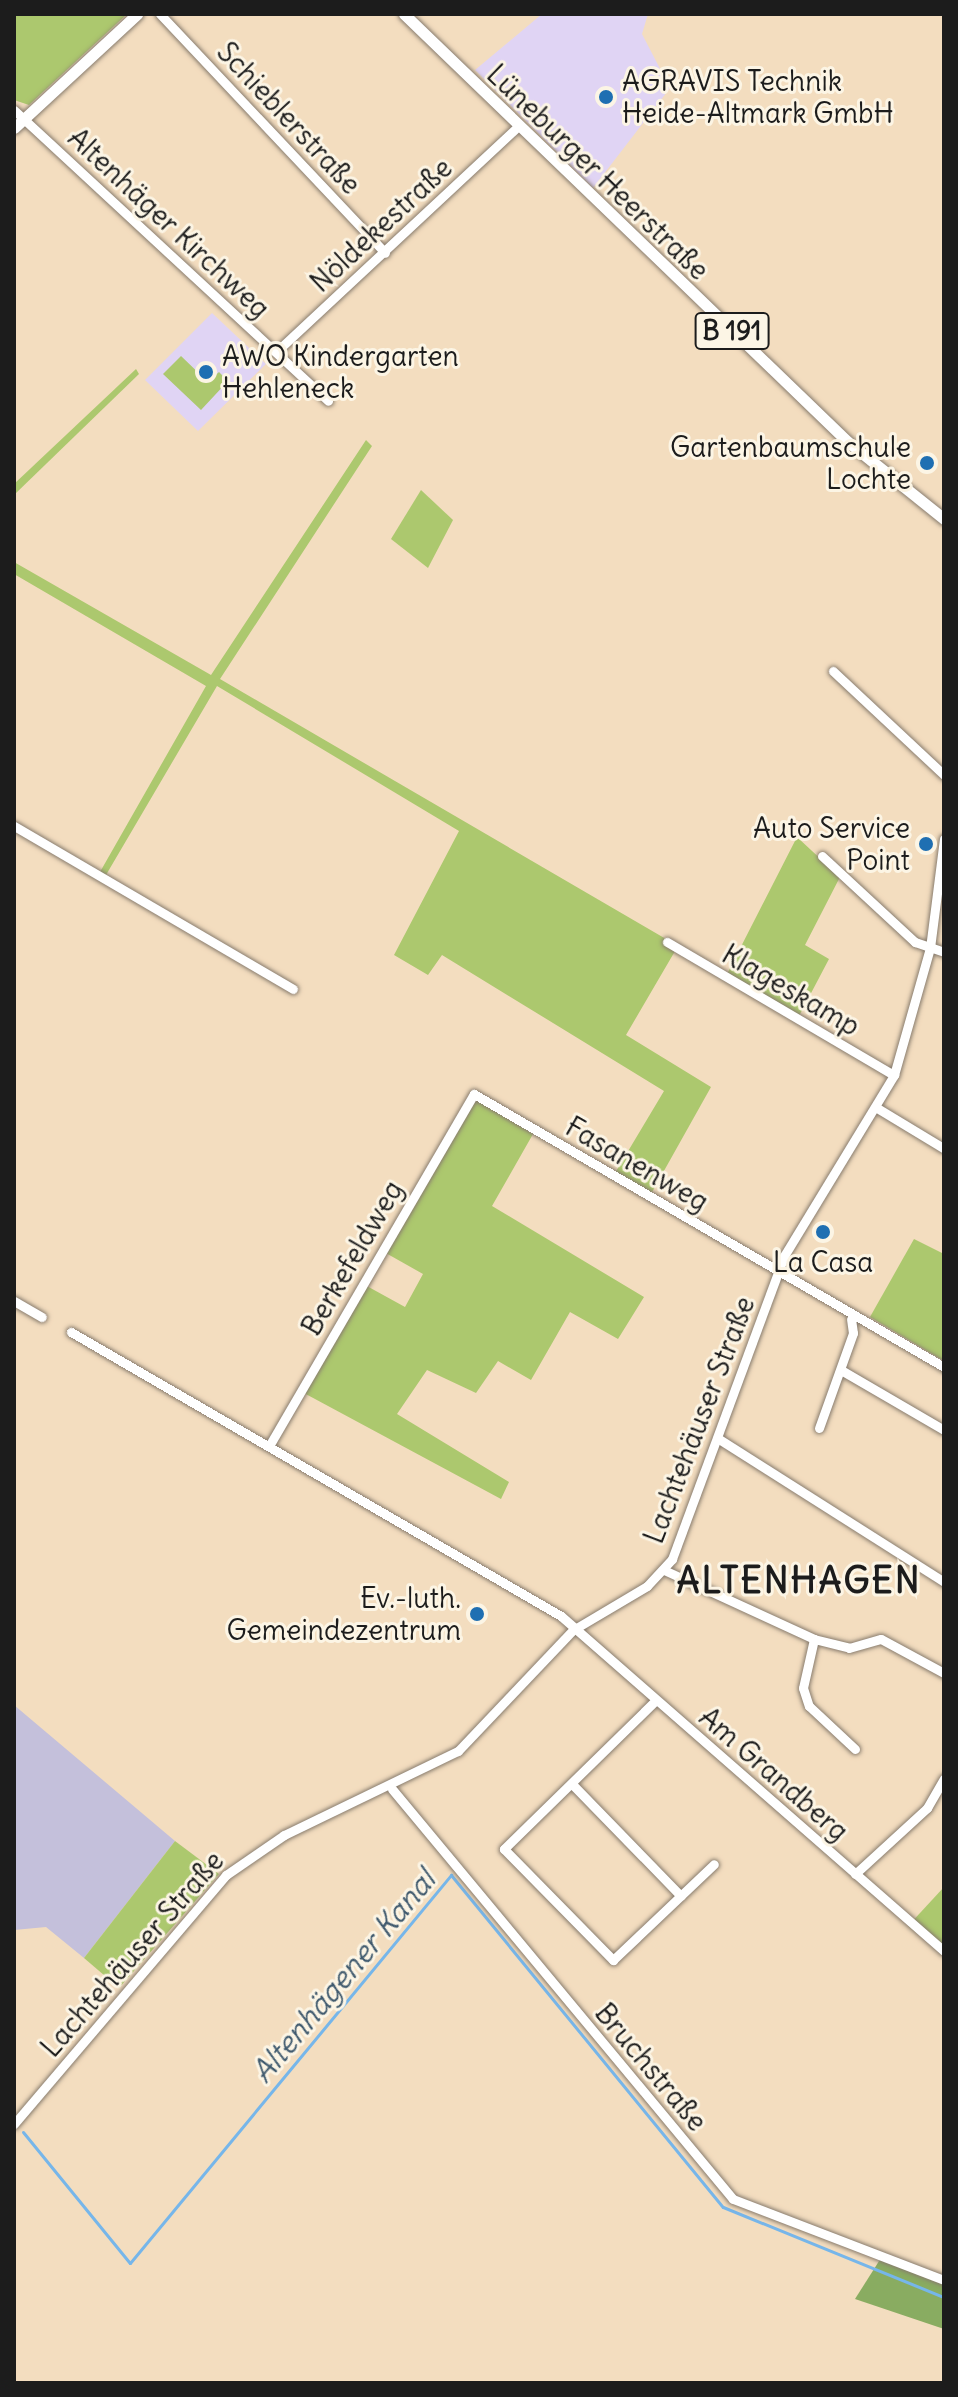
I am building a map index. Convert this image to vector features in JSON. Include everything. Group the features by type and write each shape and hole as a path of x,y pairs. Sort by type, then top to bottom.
{"main road":[{"path":"14,128 137,14"},
{"name":"Lüneburger Heerstraße","path":"404,14 515,129 848,442 944,519"}],"street":[{"name":"Schieblerstraße","path":"160,14 385,253"},
{"name":"Altenhäger Kirchweg","path":"14,110 328,401"},
{"name":"Nöldekestraße","path":"276,352 515,129"},
{"path":"833,671 944,775"},
{"path":"14,826 293,989"},
{"name":"Lachtehäuser Straße","path":"14,2124 226,1875 284,1835 392,1789 470,1741 573,1630 664,1570 719,1439 778,1272 810,1208 877,1108 894,1075 930,948 944,839"},
{"path":"822,856 930,948 944,952"},
{"name":"Klageskamp","path":"667,942 894,1075"},
{"name":"Fasanenweg","path":"474,1094 778,1272 851,1319 944,1367"},
{"name":"Berkefeldweg","path":"269,1446 474,1094"},
{"path":"877,1108 943,1148"},
{"path":"14,1301 42,1317"},
{"path":"819,1428 841,1370 851,1319"},
{"path":"71,1332 269,1446 573,1630"},
{"path":"841,1370 944,1430"},
{"path":"719,1439 944,1582"},
{"path":"664,1570 814,1639 849,1648 881,1639 944,1673"},
{"name":"Am Grandberg","path":"573,1630 944,1951"},
{"path":"814,1639 803,1688 809,1706 855,1749"},
{"path":"656,1700 504,1849 613,1960 714,1864"},
{"path":"855,1874 927,1808 944,1778"},
{"path":"572,1784 681,1896"},
{"name":"Bruchstraße","path":"392,1789 733,2199 944,2280"}],"shaded area":[{"path":"542,14 648,14 642,34 670,88 593,188 475,70"},
{"name":"AWO Kindergarten Hehleneck","path":"212,313 266,364 198,431 145,380"},
{"path":"14,1705 175,1841 84,1958 46,1927 14,1930"}],"green space":[{"path":"14,14 127,14 29,105 14,100"},
{"path":"181,356 208,382 219,372 228,381 201,410 163,374"},
{"path":"136,369 139,374 14,495 14,484"},
{"path":"366,440 372,446 220,679 678,946 626,1035 711,1087 651,1194 615,1173 664,1091 442,955 428,975 394,955 459,831 217,686 106,875 100,872 206,686 14,574 14,562 211,675"},
{"path":"421,490 453,520 428,568 391,539"},
{"path":"797,837 840,877 805,945 829,959 799,1016 727,974"},
{"path":"476,1100 533,1134 492,1206 644,1297 618,1339 570,1312 531,1380 498,1361 476,1393 427,1370 397,1414 509,1482 501,1499 302,1392 365,1285 405,1307 423,1274 384,1252"},
{"path":"914,1239 944,1254 944,1361 870,1317"},
{"path":"175,1841 219,1874 119,1988 84,1958"},
{"path":"944,1887 944,1955 908,1926"},
{"path":"881,2258 944,2282 944,2329 855,2299"}],"waterway":[{"name":"Altenhägener Kanal","path":"23,2132 130,2263 451,1875 723,2207 944,2297"}],"place":[{"name":"AGRAVIS Technik Heide-Altmark GmbH","path":"606,97"},
{"name":"AWO Kindergarten Hehleneck","path":"206,372"},
{"name":"Gartenbaumschule Lochte","path":"927,463"},
{"name":"Auto Service Point","path":"926,844"},
{"name":"La Casa","path":"823,1232"},
{"name":"Ev.-luth. Gemeindezentrum","path":"477,1614"}],"district":[{"name":"ALTENHAGEN","path":"799,1581"}]}
